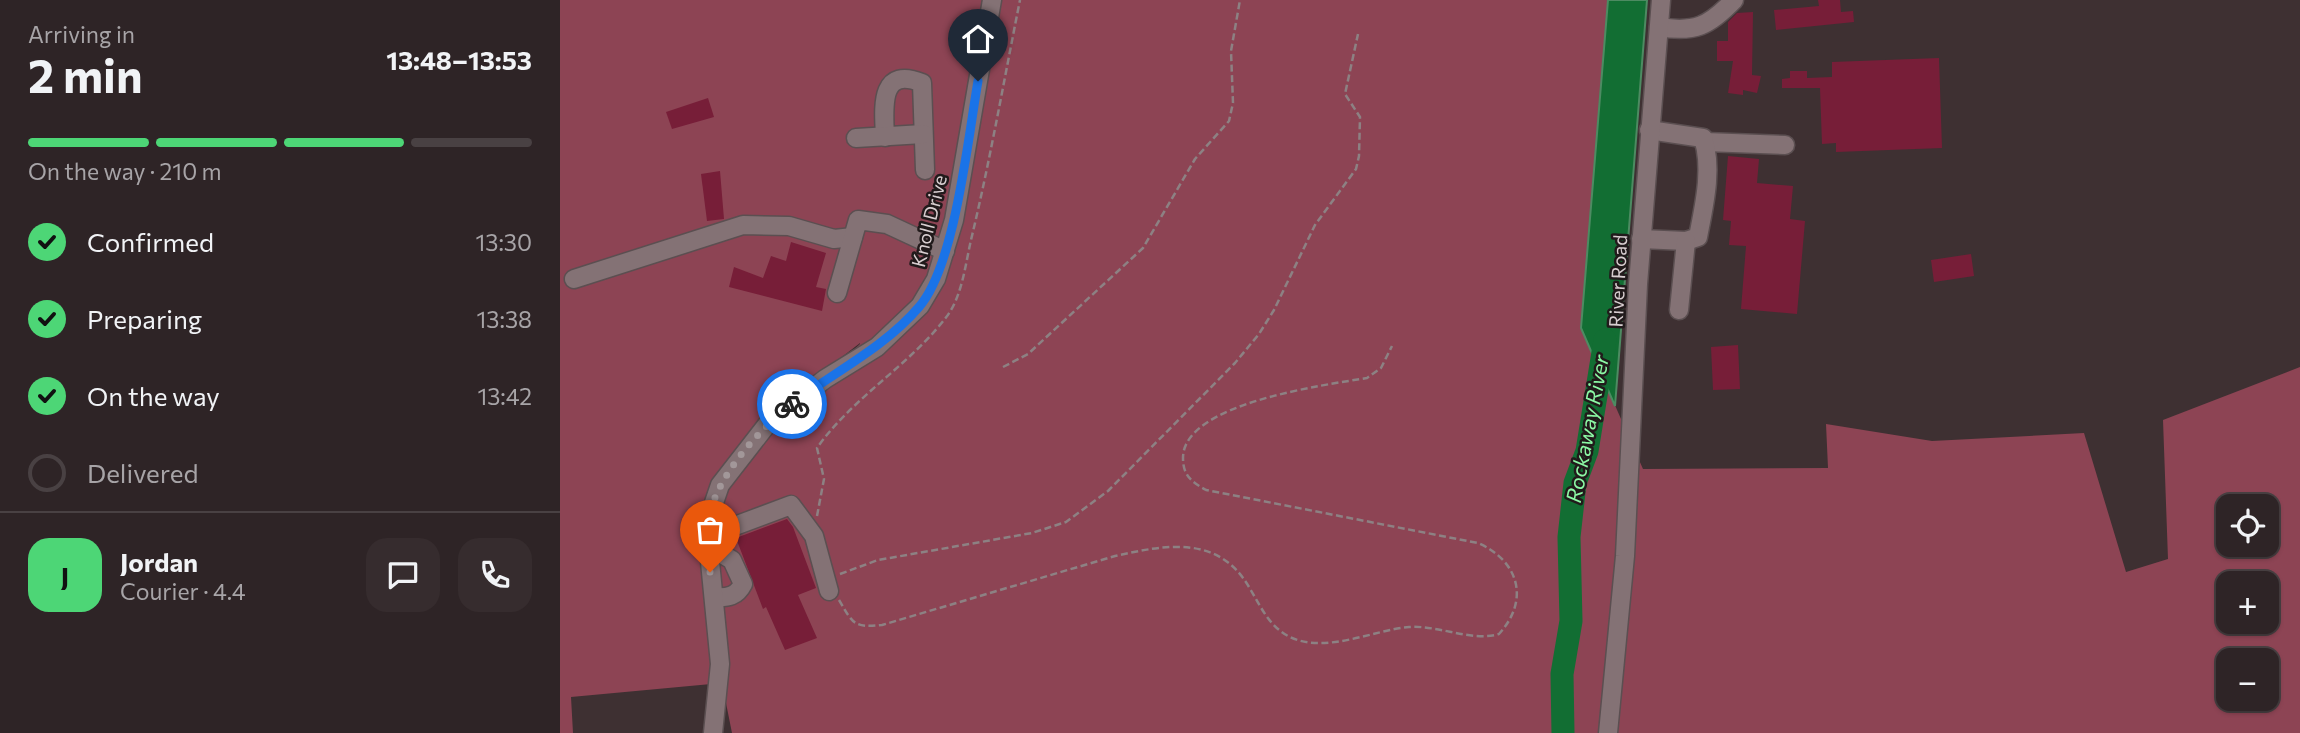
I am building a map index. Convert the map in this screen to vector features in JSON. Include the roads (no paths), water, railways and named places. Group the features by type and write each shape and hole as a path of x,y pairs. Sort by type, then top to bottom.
{"street":[{"name":"Knoll Drive","path":"713,733 720,664 708,520 720,485 769,422 825,379 877,347 920,306 936,279 954,220 992,0"},
{"name":"River Road","path":"1608,733 1625,556 1641,239 1661,0"},
{"path":"1659,27 1689,30 1711,23 1734,0"},
{"path":"885,136 884,96 890,86 897,81 913,80 922,83 925,170"},
{"path":"1641,239 1686,241 1698,237 1705,199 1707,151 1703,138 1649,130"},
{"path":"856,138 923,134"},
{"path":"1704,142 1785,145"},
{"path":"837,293 858,220 887,224 945,251"},
{"path":"574,279 743,225 789,226 834,239 853,237"},
{"path":"1679,310 1686,241"},
{"path":"715,597 728,598 739,592 743,583 732,560 708,538 791,505 806,529 814,536 828,584"}],"waterway":[{"name":"Rockaway River","path":"1563,733 1562,674 1571,621 1569,537 1575,483 1587,451 1605,340"}]}
